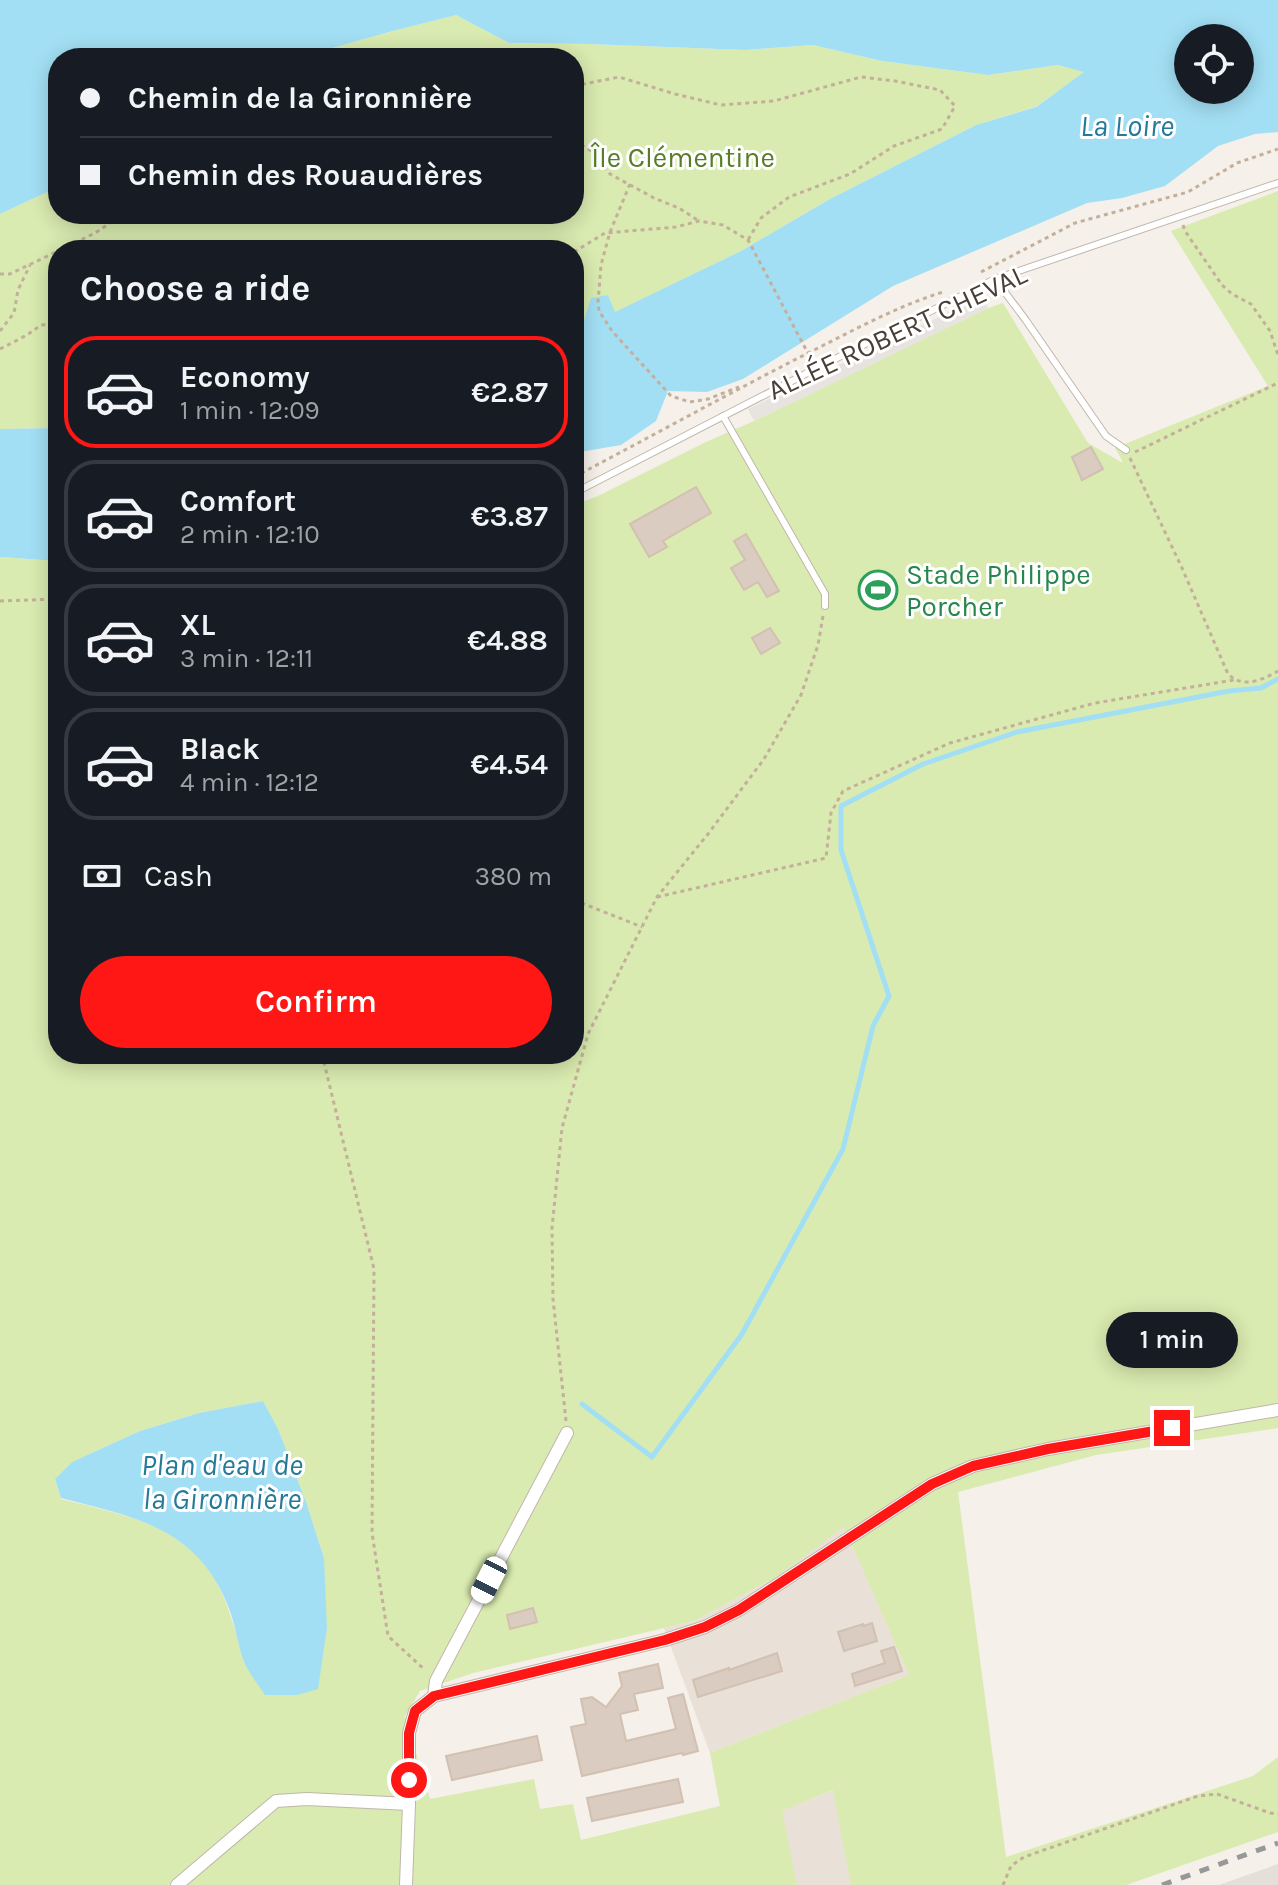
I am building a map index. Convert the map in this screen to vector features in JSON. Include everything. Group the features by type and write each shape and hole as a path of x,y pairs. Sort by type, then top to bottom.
{"street":[{"path":"406,1885 409,1733 415,1711 434,1696 665,1640 705,1627 739,1610 932,1484 973,1466 1048,1449 1278,1410"},
{"path":"434,1696 436,1681 567,1433"},
{"path":"177,1885 276,1801 307,1799 409,1804"}],"lane":[{"name":"ALLÉE ROBERT CHEVAL","path":"584,488 995,279 1278,183"},
{"path":"995,279 1106,436 1126,450"},
{"path":"723,416 825,594 825,606"}],"path":[{"path":"584,84 619,77 721,105 774,101 861,77 940,90 955,106 942,129 894,146 850,174 789,197 761,218 748,240"},
{"path":"584,147 610,174 699,221 723,225 748,240 808,353"},
{"path":"630,184 610,232 601,265 599,311 612,331 671,396 690,402 708,399 750,383"},
{"path":"1181,218 1185,231 1222,285 1251,304 1270,331 1278,355"},
{"path":"584,246 605,233 676,227 699,221"},
{"path":"81,240 108,224"},
{"path":"0,274 10,274 48,256"},
{"path":"0,331 14,313 18,290 30,265"},
{"path":"0,349 41,325 48,325"},
{"path":"1234,680 1228,674 1128,455 1278,383"},
{"path":"0,601 48,599"},
{"path":"584,1048 588,1034 657,897 764,759 801,695 818,645 825,606"},
{"path":"657,897 826,858 831,813 843,791 950,743 1095,703 1234,680 1254,682 1278,671"},
{"path":"584,904 642,927"},
{"path":"324,1064 374,1269 372,1533 388,1636 436,1681"},
{"path":"567,1433 553,1299 552,1228 562,1128 580,1064"},
{"path":"1003,1885 1011,1866 1024,1857 1198,1796 1217,1794 1278,1814"}],"shaded area":[{"path":"982,296 988,308 754,421 748,409"},
{"path":"844,1526 909,1675 710,1753 664,1628 694,1621 778,1576"},
{"path":"834,1790 851,1885 797,1885 781,1811"},
{"path":"1278,1864 1278,1885 1219,1885"}],"green space":[{"name":"Île Clémentine","path":"456,15 509,43 745,50 813,45 882,61 988,75 1058,65 1085,72 1035,107 976,125 830,199 741,251 614,313 608,295 584,326 584,240 48,240 48,428 0,429 0,214 48,192 48,224 584,224 584,48 332,48"},
{"path":"1278,191 1278,1428 1096,1455 958,1492 1006,1857 1253,1776 1278,1757 1278,1832 1126,1885 851,1885 833,1790 782,1811 797,1885 0,1885 0,557 48,560 48,1064 584,1064 584,501 1003,303 1088,443 1121,462 1115,448 1268,386 1171,231","holes":["263,1401 304,1498 324,1558 245,1664 220,1588 193,1551 177,1539 140,1521 61,1499 55,1479 72,1462 140,1431 199,1413","844,1527 909,1675 710,1753 720,1806 581,1840 573,1804 540,1809 534,1779 430,1799 405,1716 420,1691 473,1673 694,1621 778,1576"]}],"water":[{"name":"La Loire","path":"0,0 1278,0 1278,132 1255,134 1218,146 1165,186 1122,198 1087,203 893,286 743,379 707,392 668,391 656,421 621,445 584,451 584,320 591,298 608,295 615,312 741,251 830,199 976,125 1036,107 1084,72 1058,65 988,75 882,61 813,45 745,50 509,43 456,15 332,48 48,48 48,192 0,214"},
{"path":"48,428 48,560 0,557 0,429"},
{"name":"Plan d'eau de la Gironnière","path":"263,1401 278,1429 324,1558 327,1628 318,1689 297,1695 265,1695 245,1664 230,1611 217,1583 183,1544 140,1521 61,1498 55,1479 72,1462 140,1431 199,1413"}],"building":[{"path":"1091,447 1103,469 1082,480 1072,457"},
{"path":"696,487 711,513 663,541 667,547 649,557 630,524"},
{"path":"746,534 779,591 767,597 758,582 744,590 731,568 745,560 734,541"},
{"path":"770,628 780,643 761,654 752,638"},
{"path":"533,1608 537,1622 510,1629 507,1615"},
{"path":"872,1623 877,1641 844,1651 838,1632"},
{"path":"894,1647 902,1671 855,1686 852,1674 885,1663 881,1651"},
{"path":"777,1653 782,1671 698,1697 693,1680"},
{"path":"658,1664 663,1688 634,1694 638,1710 620,1714 626,1741 676,1729 668,1698 683,1694 698,1751 582,1776 571,1727 586,1724 581,1699 592,1697 606,1707 622,1686 619,1673"},
{"path":"537,1736 542,1760 452,1780 446,1756"},
{"path":"678,1779 683,1802 592,1821 587,1798"}],"waterway":[{"path":"582,1404 652,1457 742,1334 843,1149 873,1026 889,996 841,850 841,806 923,764 1017,732 1229,691 1261,688 1278,679"}],"railway":[{"path":"1162,1885 1278,1843"}],"place":[{"name":"Stade Philippe Porcher","path":"878,590"}],"route":[{"path":"409,1780 409,1733 415,1711 434,1696 665,1640 705,1627 739,1610 932,1484 973,1466 1048,1449 1172,1428"}]}
